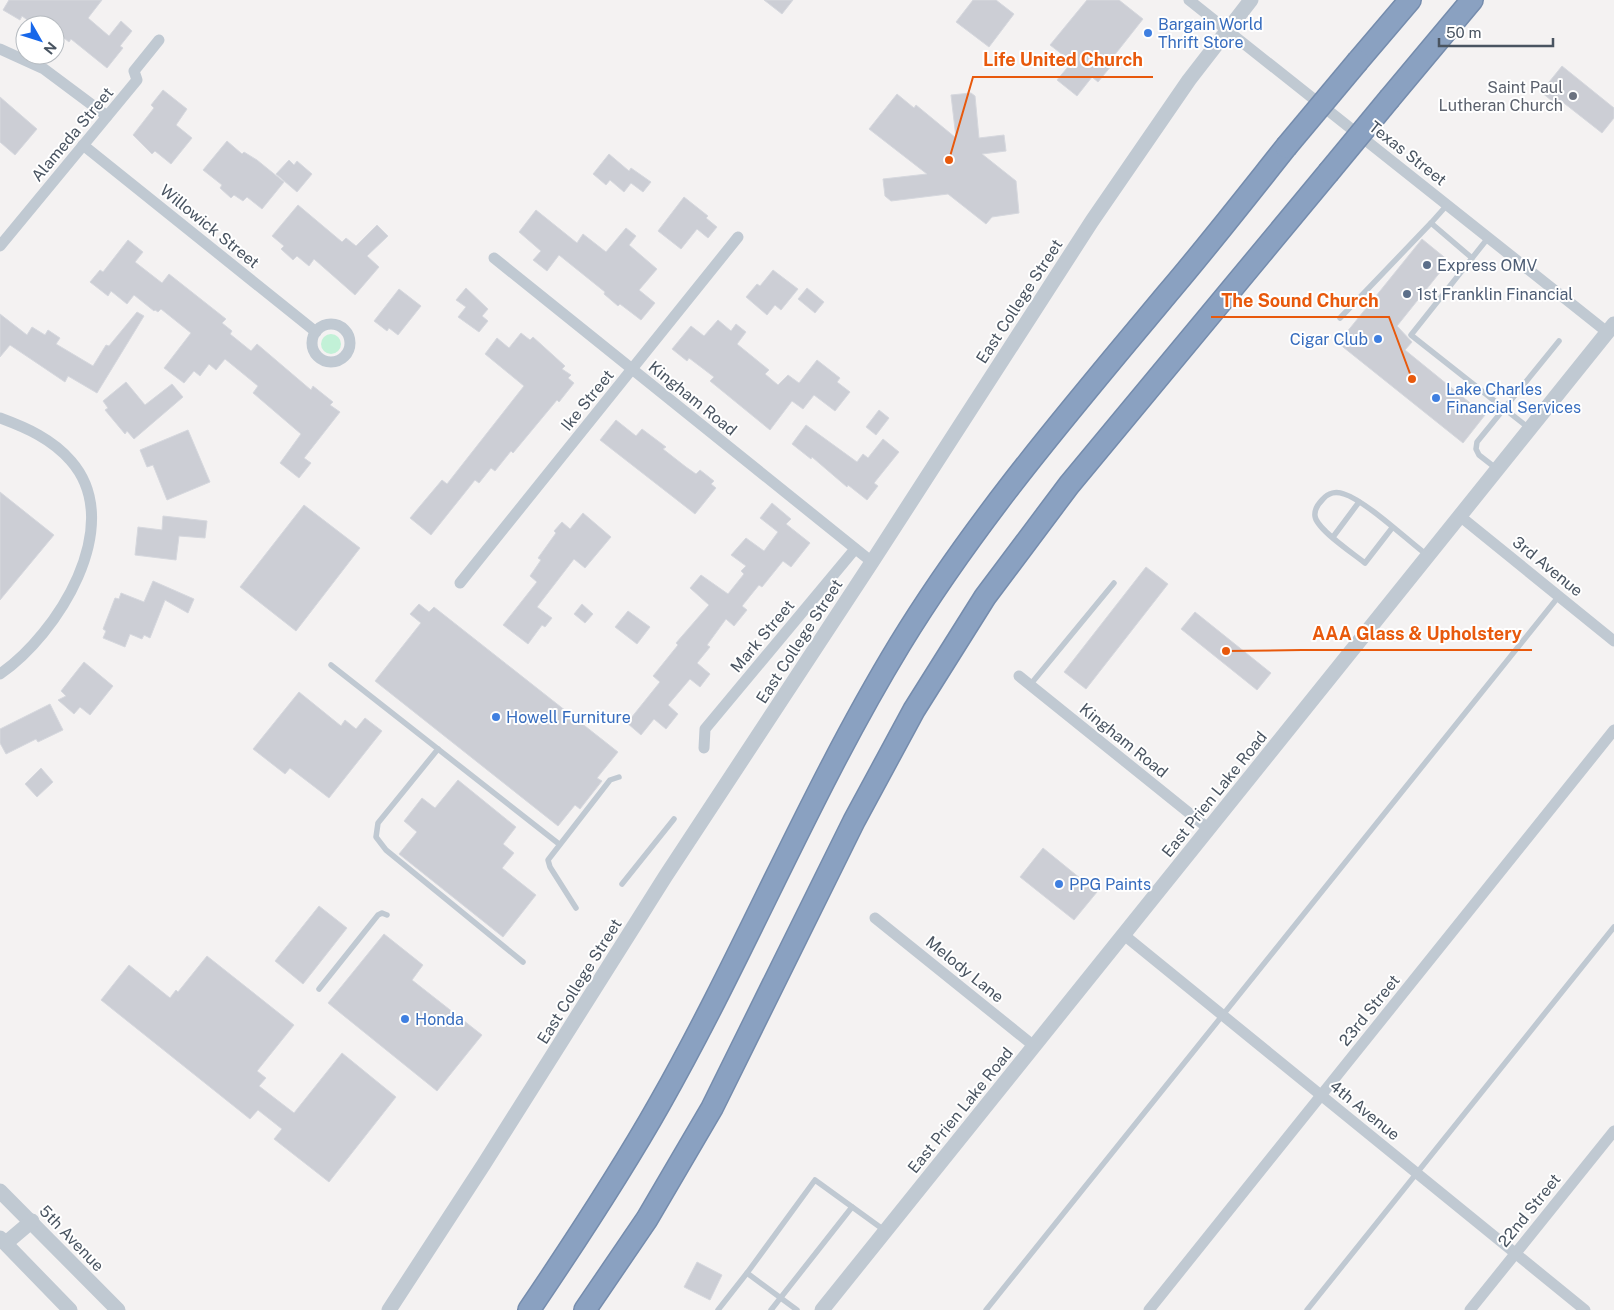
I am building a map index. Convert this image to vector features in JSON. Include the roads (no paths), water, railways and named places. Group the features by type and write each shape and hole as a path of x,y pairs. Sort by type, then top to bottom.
{"highway":[{"path":"529,1310 605,1198 661,1101 854,722 931,594 1054,429 1169,292 1286,147 1410,0"},
{"path":"585,1310 647,1219 707,1117 748,1040 862,804 914,710 986,596 1069,485 1472,0"}],"street":[{"name":"Texas Street","path":"1189,0 1488,238 1611,328"},
{"name":"East College Street","path":"389,1310 484,1164 665,877 872,562 1092,221 1227,30 1252,0"},
{"name":"Alameda Street","path":"0,246 137,80 134,71 159,40"},
{"path":"0,49 32,61 107,116"},
{"name":"Willowick Street","path":"83,145 316,332"},
{"name":"Ike Street","path":"460,583 738,237"},
{"name":"Kingham Road","path":"494,258 872,562"},
{"name":"East Prien Lake Road","path":"822,1310 1429,557 1611,328"},
{"path":"0,418 44,437 72,462 89,497 92,517 81,566 62,609 31,648 0,674"},
{"name":"3rd Avenue","path":"1461,517 1614,641"},
{"name":"Mark Street","path":"704,748 705,729 855,549"},
{"name":"Kingham Road","path":"1019,676 1209,829"},
{"name":"23rd Street","path":"1150,1310 1614,730"},
{"name":"Melody Lane","path":"874,918 1034,1046"},
{"name":"4th Avenue","path":"1124,935 1515,1255 1585,1310"},
{"name":"22nd Street","path":"1470,1310 1614,1132"},
{"name":"5th Avenue","path":"0,1191 32,1221 118,1310"},
{"path":"32,1221 3,1240 70,1310"}],"lane":[{"path":"1340,318 1447,204"},
{"path":"1431,223 1472,258"},
{"path":"1488,238 1411,335 1530,430"},
{"path":"1498,470 1479,455 1476,449 1477,442 1559,342"},
{"path":"1392,528 1364,563 1319,526 1314,516 1317,506 1325,496 1335,492 1344,494 1359,502 1429,557"},
{"path":"1333,537 1359,502"},
{"path":"1030,685 1114,583"},
{"path":"986,1310 1559,596"},
{"path":"331,665 559,844"},
{"path":"438,749 378,823 376,837 386,850 523,962"},
{"path":"576,908 550,867 548,860 610,780 619,777"},
{"path":"622,884 674,818"},
{"path":"319,989 378,915 382,913 387,915"},
{"path":"1307,1310 1614,927"},
{"path":"718,1310 815,1180 885,1232"},
{"path":"771,1310 852,1207"},
{"path":"747,1273 797,1310"}],"place":[{"name":"Bargain World Thrift Store","path":"1148,33"},
{"name":"Saint Paul Lutheran Church","path":"1573,96"},
{"name":"Life United Church","path":"949,160"},
{"name":"Express OMV","path":"1427,265"},
{"name":"1st Franklin Financial","path":"1407,294"},
{"name":"Cigar Club","path":"1378,339"},
{"name":"The Sound Church","path":"1412,379"},
{"name":"Lake Charles Financial Services","path":"1436,398"},
{"name":"AAA Glass & Upholstery","path":"1226,651"},
{"name":"Howell Furniture","path":"496,717"},
{"name":"PPG Paints","path":"1059,884"},
{"name":"Honda","path":"405,1019"}]}
